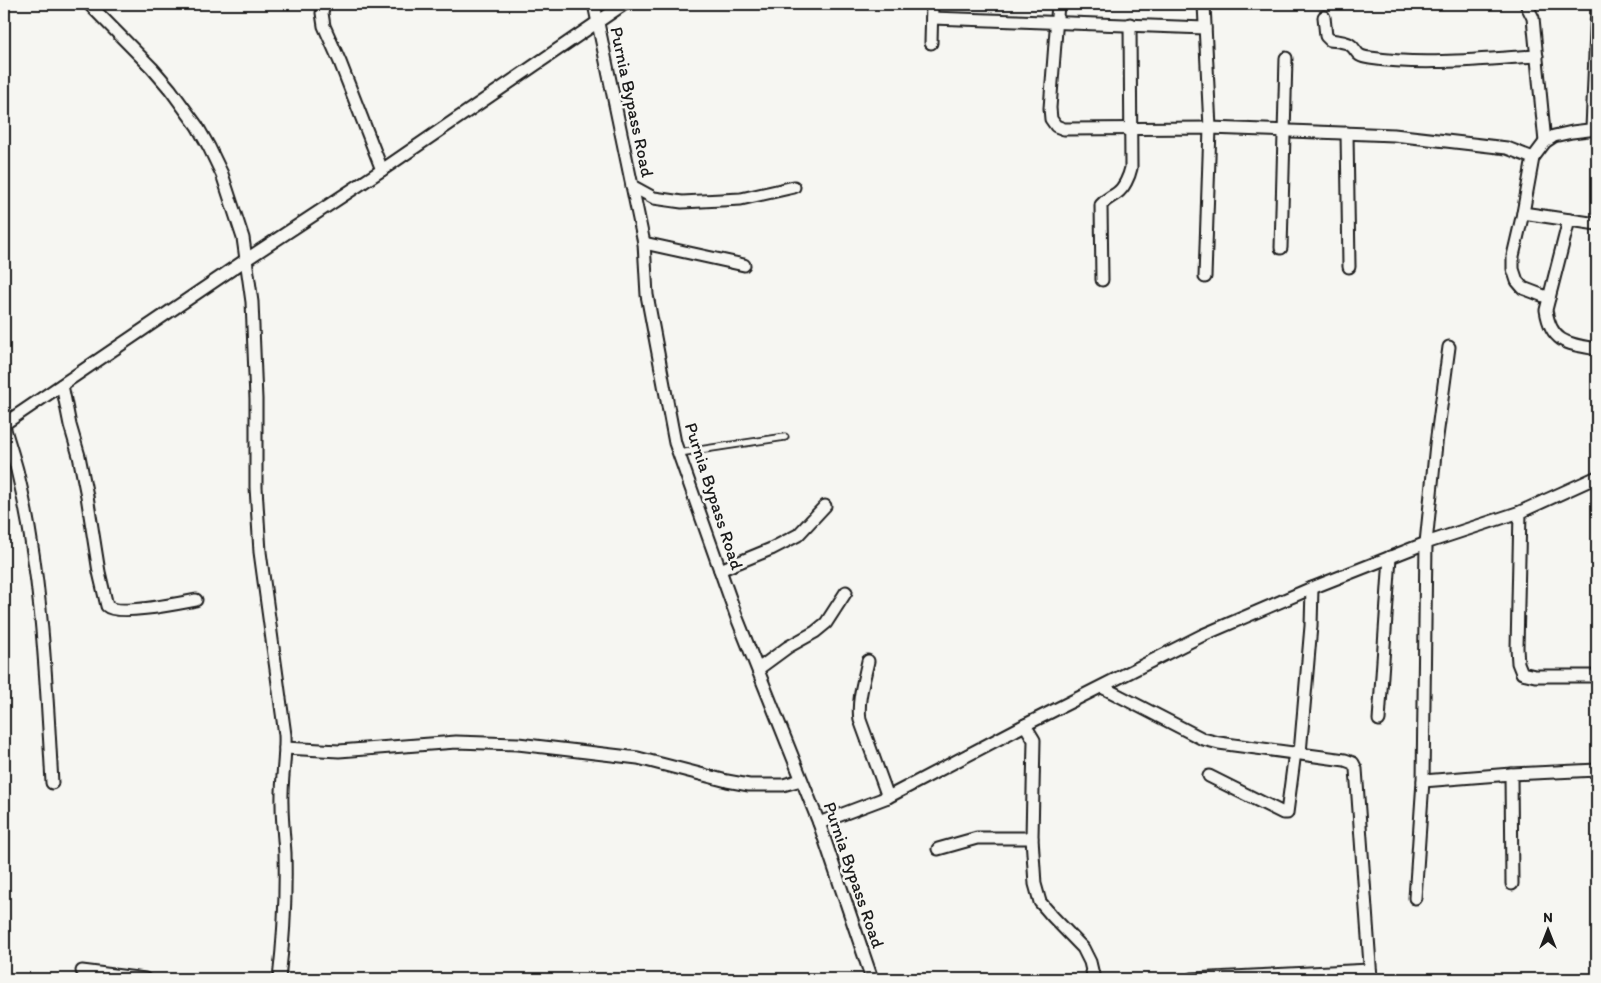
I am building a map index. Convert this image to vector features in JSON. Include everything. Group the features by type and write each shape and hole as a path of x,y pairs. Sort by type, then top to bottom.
{"street":[{"path":"89,4 152,68 197,126 222,174 243,238 252,302 256,369 258,530 285,748 282,804 285,898 279,979"},
{"path":"324,4 322,13 324,26 382,170"},
{"name":"Purnia Bypass Road","path":"594,4 644,243 646,295 675,444 737,618 818,823 872,979"},
{"path":"52,783 47,684 37,579 22,491 4,425 624,4"},
{"path":"931,43 932,4"},
{"path":"1058,4 1050,108 1051,119 1056,126 1064,129 1210,128 1394,135 1507,148 1533,158"},
{"path":"1204,4 1210,128 1205,277"},
{"path":"1526,4 1533,18 1545,142"},
{"path":"1549,298 1523,288 1517,281 1513,269 1513,256 1533,158 1545,142 1554,136 1595,129 1597,4"},
{"path":"1324,17 1326,36 1330,40 1345,42 1360,56 1370,58 1420,62 1537,56"},
{"path":"932,18 1205,28"},
{"path":"1102,280 1101,205 1106,199 1118,193 1131,168 1130,24"},
{"path":"1281,248 1286,58"},
{"path":"1348,133 1349,267"},
{"path":"632,186 654,198 682,202 741,199 794,187"},
{"path":"1523,213 1597,224"},
{"path":"1569,220 1546,310 1548,320 1551,329 1558,338 1576,345 1597,349"},
{"path":"644,243 744,264"},
{"path":"1415,898 1423,781 1426,544 1436,444 1449,347"},
{"path":"62,384 70,425 79,456 99,572 107,606 115,610 137,609 196,600"},
{"path":"818,823 888,797 1203,635 1312,588 1426,544 1520,512 1597,477"},
{"path":"720,570 771,549 798,535 824,506"},
{"path":"1520,512 1517,648 1518,663 1522,673 1535,676 1597,676"},
{"path":"1379,720 1390,558"},
{"path":"1209,776 1283,813 1287,813 1298,752 1311,626 1312,588"},
{"path":"758,669 826,623 846,592"},
{"path":"868,661 860,698 860,720 888,797"},
{"path":"1102,687 1203,739 1219,743 1298,752 1345,760 1353,763 1356,769 1370,974 1192,979"},
{"path":"1025,725 1034,740 1032,838 1035,884 1040,902 1083,948 1090,962 1094,979"},
{"path":"285,748 338,751 456,742 518,744 638,758 749,785 782,785 801,780"},
{"path":"1423,781 1597,770"},
{"path":"1511,774 1512,884"},
{"path":"938,849 978,838 1032,838"},
{"path":"82,971 144,979"}],"lane":[{"path":"679,454 785,437"}]}
